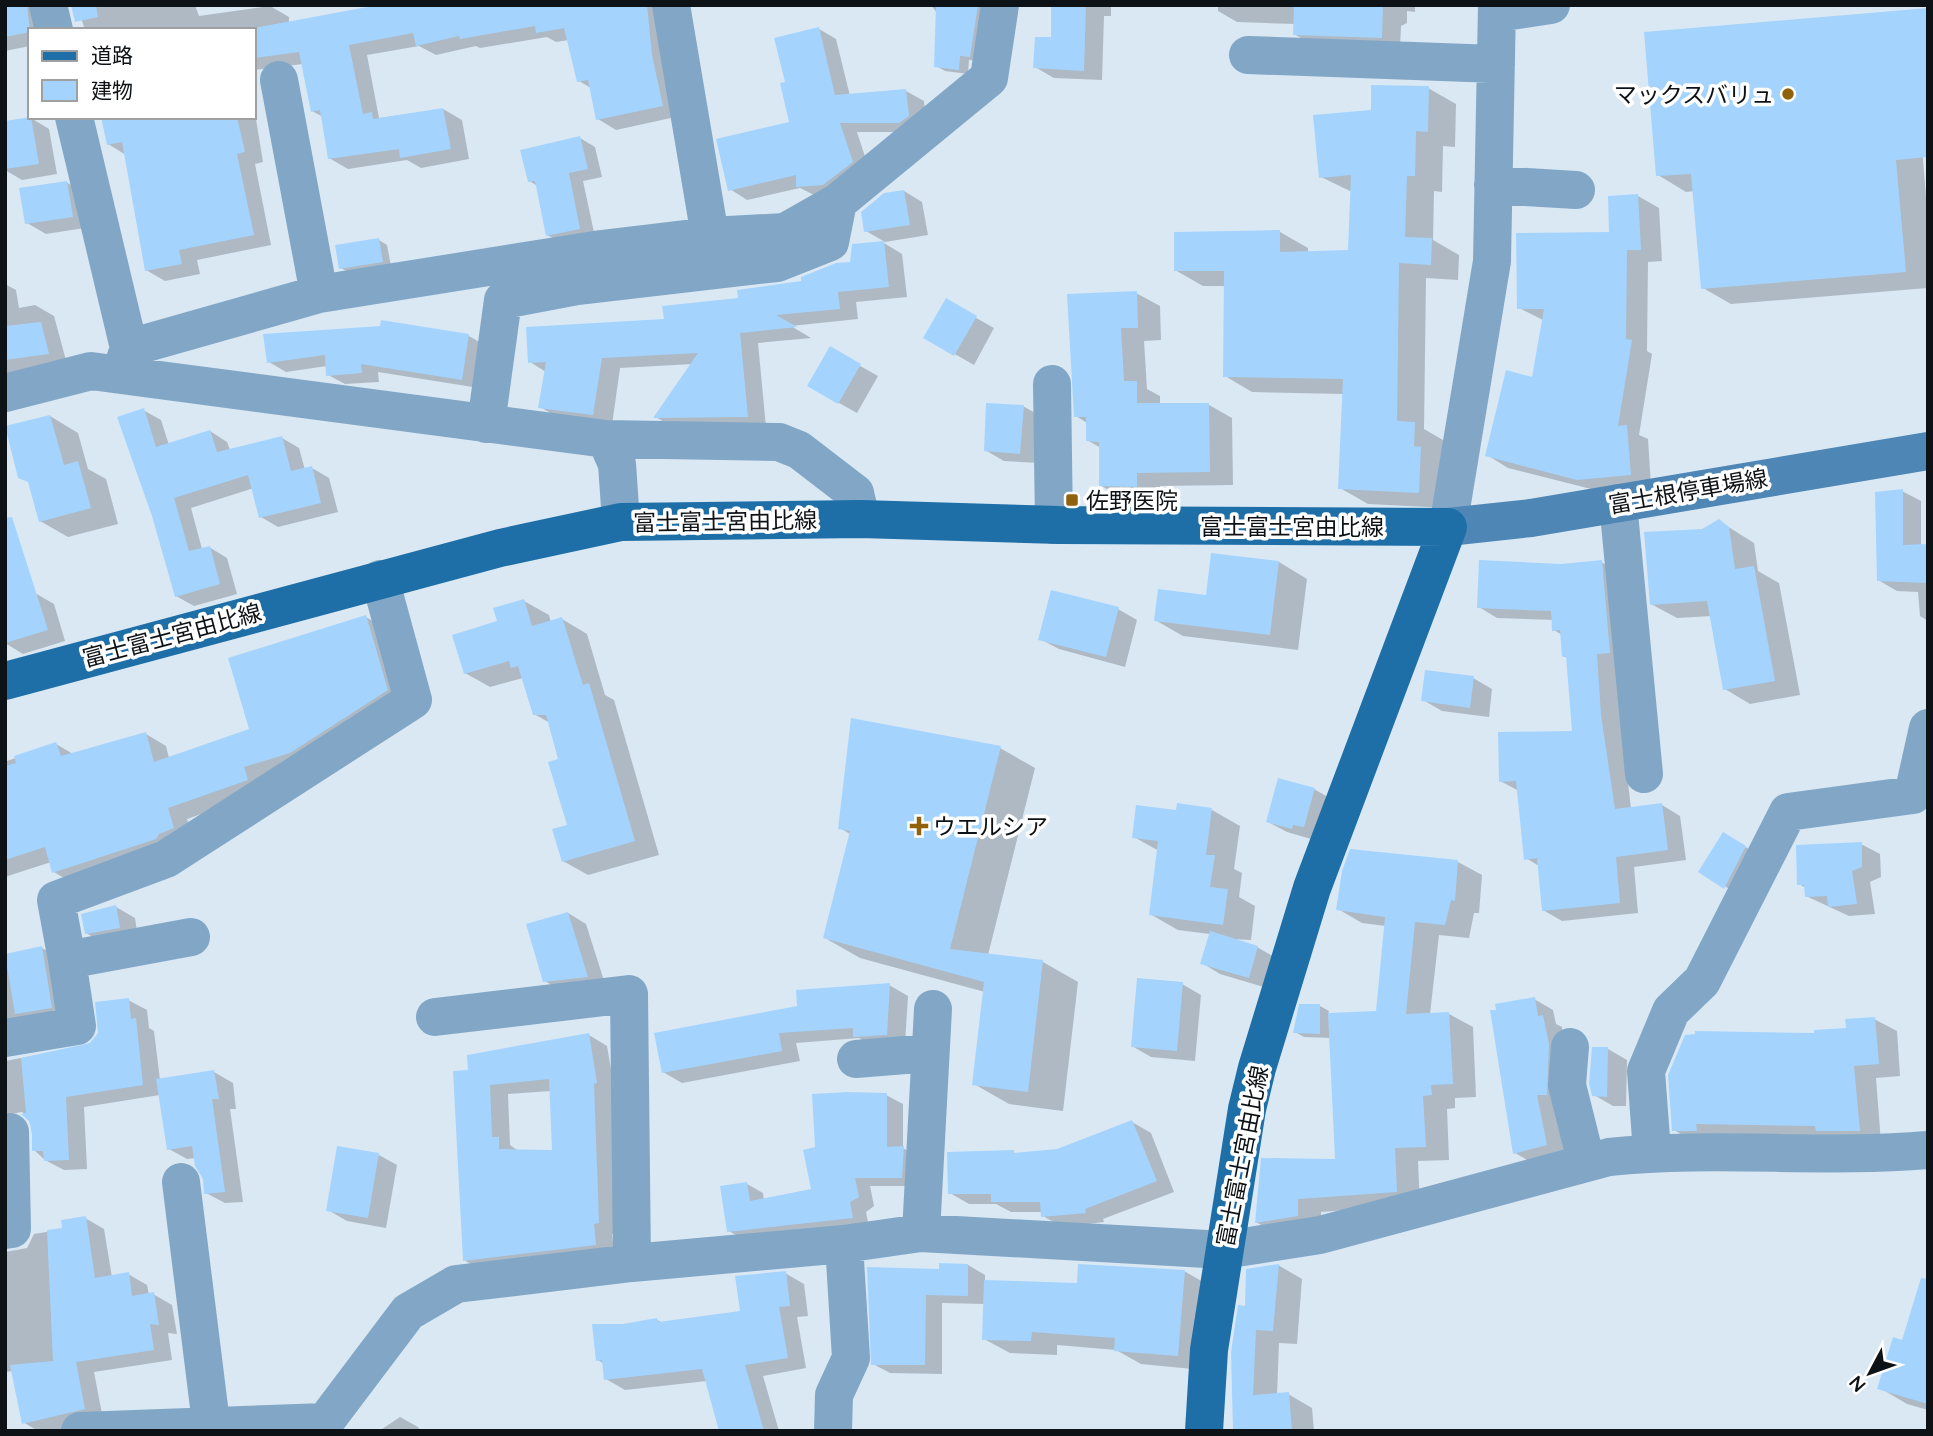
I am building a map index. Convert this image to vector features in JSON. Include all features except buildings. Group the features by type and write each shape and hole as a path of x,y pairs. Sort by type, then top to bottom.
{"main road":[{"name":"富士根停車場線","path":"1448,527 1531,518 1928,451"},
{"name":"富士富士宮由比線","path":"5,681 500,548 621,523 861,519 1054,525 1448,527 1312,888 1247,1109 1209,1350 1204,1431"}],"street":[{"path":"48,5 54,28"},
{"path":"671,5 710,236"},
{"path":"5,393 124,361 319,294 601,249 710,236 785,232 838,202 989,78 1000,5"},
{"path":"1448,527 1492,261 1497,9 1551,5"},
{"path":"1248,55 1496,64"},
{"path":"279,80 319,294"},
{"path":"75,119 124,361"},
{"path":"1493,185 1576,190"},
{"path":"486,424 503,300 576,286 777,263 830,242 838,202"},
{"path":"124,361 486,424 607,439 779,442 799,450 855,493 861,519"},
{"path":"1052,384 1054,525"},
{"path":"607,439 617,464 621,523"},
{"path":"1618,503 1644,774"},
{"path":"5,1038 77,1026 56,900 166,859 413,700 380,579"},
{"path":"1652,1152 1646,1071 1671,1011 1702,981 1788,812 1913,795 1928,728"},
{"path":"67,960 191,937"},
{"path":"435,1017 629,994 632,1263"},
{"path":"921,1233 933,1009"},
{"path":"1570,1047 1567,1085 1586,1161"},
{"path":"856,1059 930,1053"},
{"path":"5,1230 12,1229 10,1132"},
{"path":"80,1431 328,1427 408,1312 456,1284 632,1263 844,1244 921,1233 1224,1250 1320,1235 1586,1161 1652,1152 1867,1155 1928,1150"},
{"path":"181,1182 212,1428"},
{"path":"833,1431 834,1395 851,1358 844,1244"}],"place":[{"name":"マックスバリュ","path":"1788,94"},
{"name":"佐野医院","path":"1072,500"},
{"name":"ウエルシア","path":"919,826"}]}
